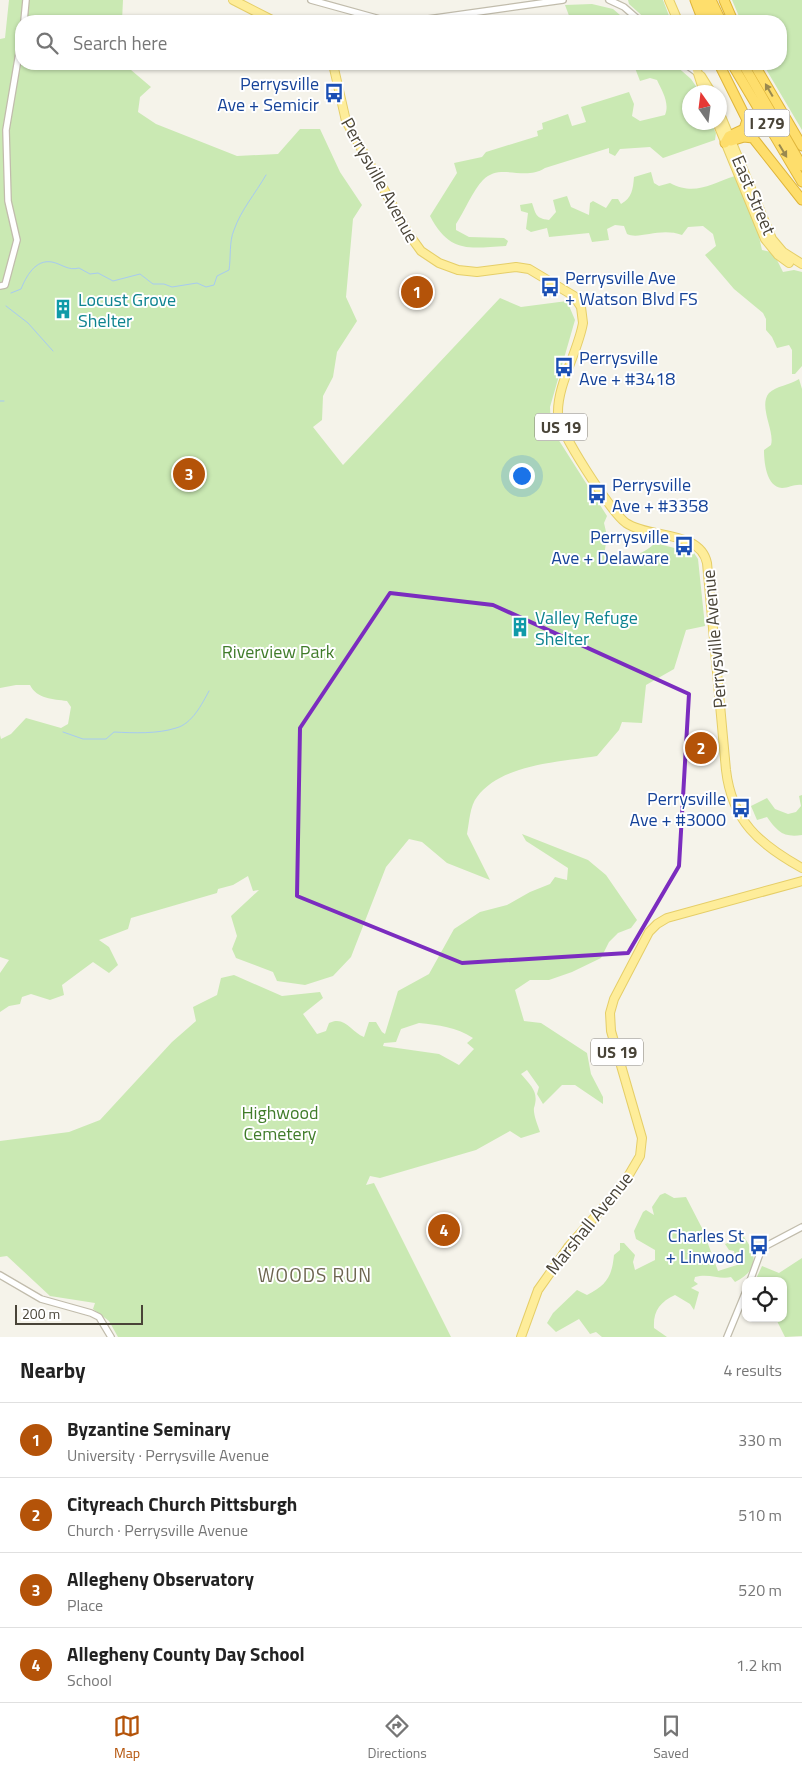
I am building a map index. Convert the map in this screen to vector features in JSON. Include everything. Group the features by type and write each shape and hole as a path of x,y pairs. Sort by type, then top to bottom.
{"highway":[{"path":"695,0 701,15"},
{"path":"702,0 708,15"},
{"path":"711,0 718,15"},
{"path":"724,0 730,15"},
{"path":"722,70 747,120 744,129 728,140"},
{"name":"I 279","path":"736,70 802,182"},
{"path":"746,70 802,166"},
{"name":"I 279","path":"758,70 802,146"},
{"path":"728,140 744,136 752,138 802,200"}],"main road":[{"path":"233,0 262,15"},
{"path":"669,0 675,15"},
{"name":"Perrysville Avenue","path":"334,70 344,118 410,238 421,251 439,264 458,270 477,272 516,267 529,269 566,290 578,301 583,313 583,323 559,404 558,416 561,428 614,511 625,522 639,530 692,543 704,553 707,563 729,790 737,810 754,834 770,849 800,867"},
{"path":"698,70 707,85"},
{"path":"700,74 702,85"},
{"name":"East Street","path":"721,130 728,140"},
{"name":"East Street","path":"725,130 772,239 788,257 802,266"},
{"path":"800,867 800,879"},
{"name":"Marshall Avenue","path":"520,1337 538,1290 569,1246 620,1190 642,1152 642,1138 611,1031 609,1018 612,1004 647,935 657,924 667,918 800,879"}],"street":[{"path":"25,15 26,0"},
{"path":"311,0 365,15"},
{"path":"457,15 563,0"},
{"path":"609,0 624,7 633,15"},
{"path":"0,286 5,285 10,274 17,240 8,201 6,130 16,70"},
{"path":"694,70 700,74"},
{"path":"751,1277 762,1248 802,1227"},
{"path":"0,1275 40,1299 92,1313 99,1318 111,1337"},
{"path":"727,1337 742,1301"}],"highlighted area":[{"path":"390,593 493,605 689,694 679,866 628,953 462,963 297,896 300,728"}],"green space":[{"name":"Riverview Park","path":"9,0 123,0 122,15 15,15 15,70 131,70 151,87 140,97 138,112 156,124 237,156 278,154 300,129 320,129 340,172 362,205 353,219 346,297 357,321 337,352 333,377 323,396 322,420 313,427 343,465 500,298 521,307 567,301 575,320 550,407 551,428 607,516 604,523 607,536 604,556 631,556 644,552 655,543 694,553 698,559 705,626 686,630 674,669 646,685 642,723 622,722 619,730 597,756 532,766 516,771 488,786 477,797 470,815 467,834 490,880 447,863 422,842 409,839 386,867 351,957 333,976 305,985 277,981 273,972 236,958 232,949 237,936 231,916 259,890 253,891 248,876 233,885 218,889 217,893 131,918 128,929 99,940 109,947 118,965 109,973 93,962 62,985 64,995 50,1000 31,994 22,997 20,1004 9,1006 0,1012 0,973 9,960 0,957 0,735 1,739 11,734 26,718 61,728 68,724 71,707 67,701 41,696 30,685 0,688 0,39 5,38"},
{"path":"628,0 663,0 669,15 641,15 629,4"},
{"path":"732,0 802,0 802,130 767,70 787,70 787,15 738,15"},
{"path":"592,4 613,9 620,15 569,15 565,5"},
{"path":"636,70 681,70 691,79 695,85 682,85 682,130 714,130 715,140 663,158 650,147 620,149 615,156 609,153 609,148 537,172 497,172 490,175 476,189 456,224 456,230 469,237 504,238 508,241 506,246 481,248 462,246 453,243 437,228 430,216 457,173 454,163 482,157 486,152 538,136 537,131 543,129 542,123 568,114 572,126 586,122 581,107 629,92 634,104 632,116 640,121 665,115 667,106 663,93 657,80 650,78 640,81"},
{"path":"651,172 654,183 659,186 670,183 687,189 710,185 735,176 757,228 762,250 771,252 775,256 783,272 794,270 802,272 802,366 795,374 792,374 792,350 789,345 777,348 766,330 766,319 763,313 734,289 705,255 716,246 713,234 703,226 688,227 682,235 666,232 638,236 627,234 624,226 615,225 607,229 609,240 592,242 589,233 549,237 547,228 531,232 526,229 528,213 521,211 520,205 532,203 537,215 549,220 556,212 553,200 567,196 571,207 589,215 590,203 593,201 606,208 612,199 618,199 621,204 625,202 631,193 634,177"},
{"path":"799,379 802,389 802,485 782,488 772,483 765,467 764,450 771,445 772,439 765,405 766,398 772,391"},
{"path":"802,795 802,835 795,836 781,832 767,817 757,820 751,806 767,798 775,809 788,814 796,812 801,806 799,796"},
{"name":"Highwood Cemetery","path":"522,834 588,860 606,875 637,920 631,928 618,933 609,942 601,958 572,972 549,980 530,980 515,990 524,1021 541,1023 587,1053 591,1074 603,1097 603,1104 575,1085 562,1085 543,1104 537,1094 539,1087 527,1070 521,1074 535,1094 534,1113 540,1132 521,1138 510,1131 476,1150 380,1178 370,1176 366,1185 374,1183 451,1337 118,1337 109,1321 93,1309 95,1303 50,1296 7,1256 0,1257 0,1141 69,1132 100,1120 172,1042 196,1021 193,1007 217,995 221,978 234,975 282,996 320,992 323,998 303,1014 317,1034 326,1031 329,1023 339,1021 364,1037 369,1022 376,1022 385,1034 398,991 429,974 454,929 480,912 507,905 530,892 550,884 555,877 567,880 568,868 526,841","holes":["419,1023 447,1027 467,1034 473,1038 467,1043 474,1049 459,1065 439,1054 383,1046 384,1043 396,1042 401,1029"]},
{"path":"665,1193 674,1198 686,1197 703,1230 718,1271 737,1265 734,1251 729,1250 725,1244 744,1237 754,1257 748,1273 735,1282 731,1277 695,1277 694,1281 698,1284 691,1288 699,1292 694,1310 690,1304 675,1295 665,1301 656,1312 654,1328 667,1337 602,1337 596,1332 590,1334 579,1319 556,1332 547,1323 553,1313 577,1290 587,1295 604,1283 612,1269 614,1255 620,1250 620,1243 624,1243 635,1255 633,1262 635,1270 655,1260 655,1250 636,1239 634,1231 643,1212 646,1210 654,1215 652,1207 660,1195"},
{"path":"802,1258 802,1336 785,1337 778,1322 787,1322 787,1277 757,1277 762,1266 779,1273"}],"waterway":[{"path":"11,293 21,289 32,270 41,263 46,262 52,262 72,269 79,268 90,274 98,273 113,281 140,274 153,284 164,284 172,287 197,283 206,287 214,285 217,276 229,270 232,234 244,209 266,175"},
{"path":"6,306 28,323 53,351"},
{"path":"63,732 83,739 106,739 114,732 137,733 169,730 182,726 192,718 209,691"}],"place":[{"name":"Perrysville Ave + Semicir","path":"334,93"},
{"name":"Perrysville Ave + Watson Blvd FS","path":"550,287"},
{"name":"Byzantine Seminary","path":"417,292"},
{"name":"Locust Grove Shelter","path":"63,309"},
{"name":"Perrysville Ave + #3418","path":"564,367"},
{"name":"Allegheny Observatory","path":"189,474"},
{"name":"Perrysville Ave + #3358","path":"597,494"},
{"name":"Perrysville Ave + Delaware","path":"684,546"},
{"name":"Valley Refuge Shelter","path":"520,627"},
{"name":"Cityreach Church Pittsburgh","path":"701,748"},
{"name":"Perrysville Ave + #3000","path":"741,808"},
{"name":"Allegheny County Day School","path":"444,1230"},
{"name":"Charles St + Linwood","path":"759,1245"}],"district":[{"name":"WOODS RUN","path":"315,1274"}]}
